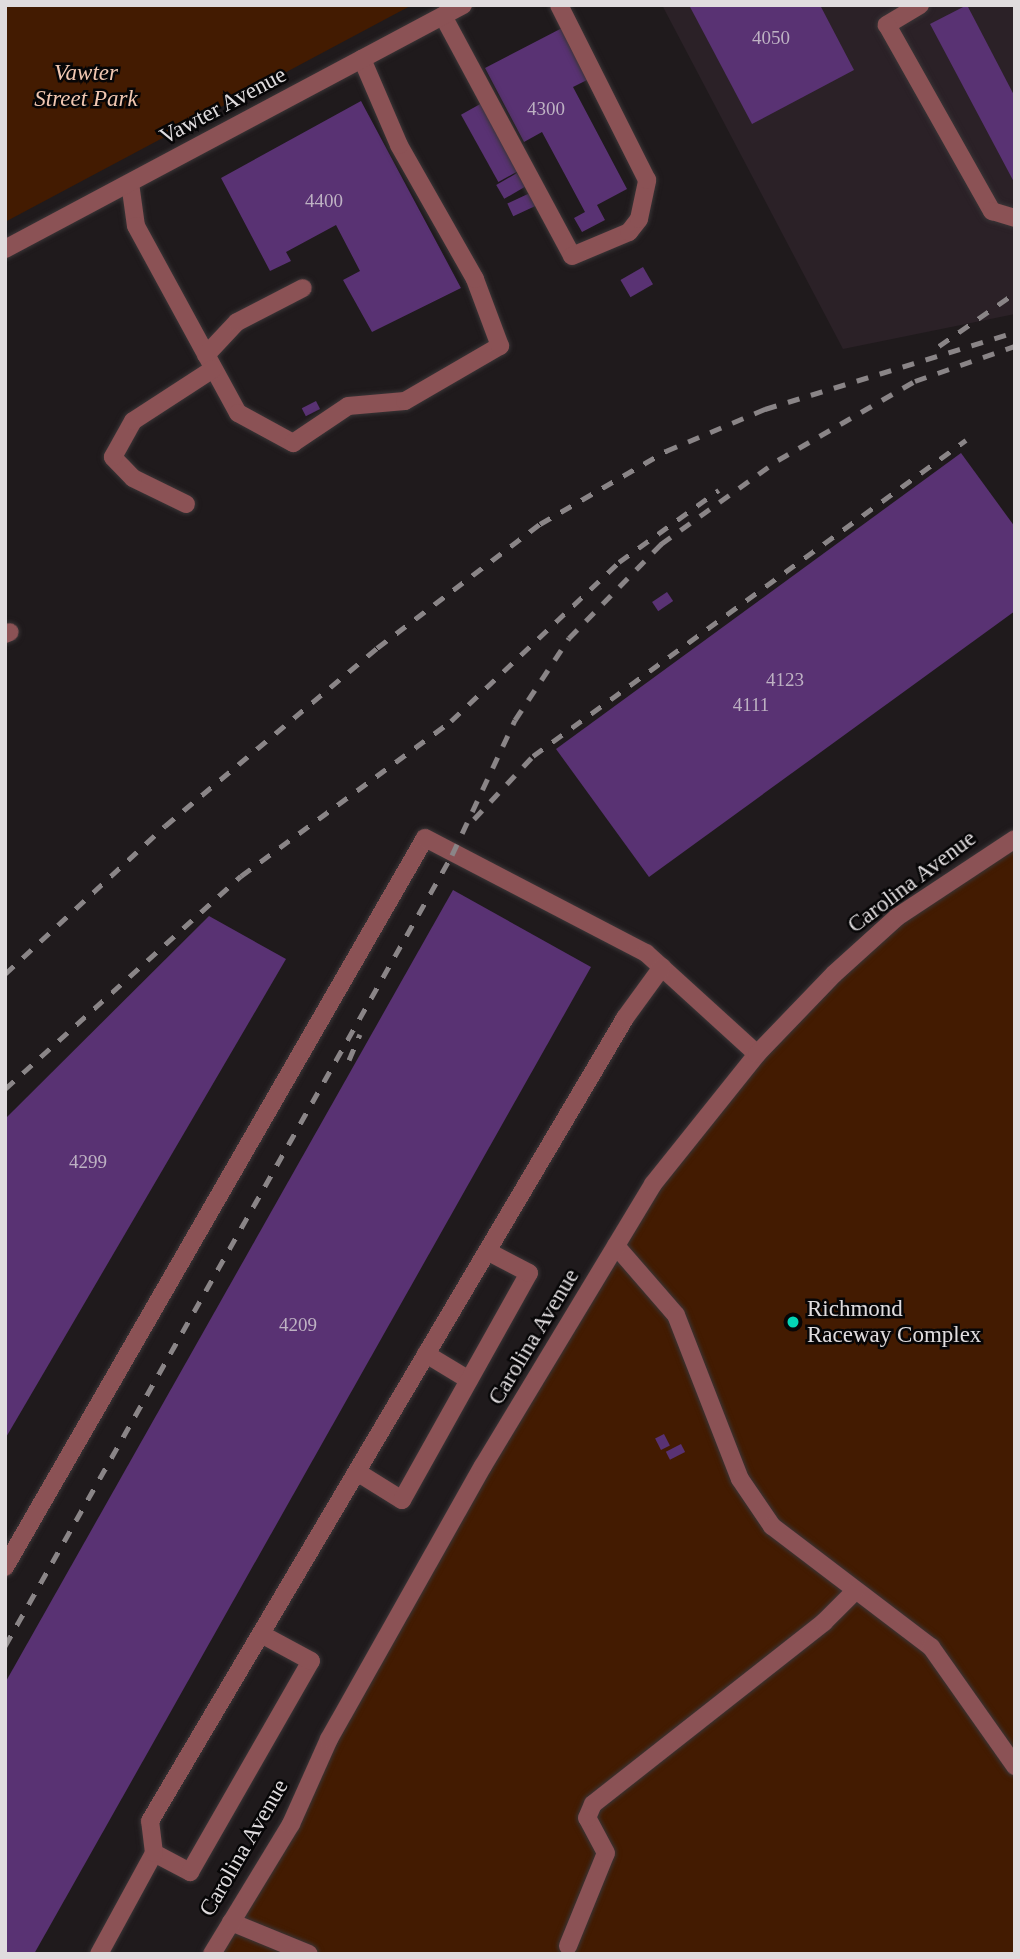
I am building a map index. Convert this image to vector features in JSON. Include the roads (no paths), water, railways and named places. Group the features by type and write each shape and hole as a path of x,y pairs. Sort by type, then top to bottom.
{"street":[{"name":"Vawter Avenue","path":"5,249 463,5"},
{"path":"443,16 572,256 629,232 639,219 647,180 559,5"},
{"path":"920,5 887,25 992,212 1015,218"},
{"path":"130,183 136,226 238,413 293,443 348,406 405,401 500,346 475,279 399,145 362,59"},
{"path":"186,504 133,478 113,457 133,421 210,362 237,322 303,288"},
{"path":"5,1567 425,838 662,967 757,1054"},
{"name":"Carolina Avenue","path":"212,1954 291,1824 376,1654 653,1184 757,1054 897,917 1015,839"},
{"path":"99,1954 154,1853 150,1821 487,1251 662,967"},
{"path":"616,1246 676,1315 740,1479 772,1526 930,1647 1015,1766"},
{"path":"357,1472 402,1500 528,1273 487,1251"},
{"path":"426,1354 469,1380"},
{"path":"568,1946 606,1853 587,1818 593,1804 824,1622 855,1591"},
{"path":"154,1853 190,1872 311,1661 261,1634"},
{"path":"231,1922 309,1954"}],"railway":[{"path":"939,346 1015,293"},
{"path":"5,974 165,826 377,648 540,524 666,451 765,409 1015,332"},
{"path":"5,1646 452,855 515,720 569,638 661,544 778,460 915,381 1015,346"},
{"path":"474,819 533,756 966,440"},
{"path":"5,1089 241,876 451,721 619,562 719,490"},
{"path":"349,1060 360,1034"}],"place":[{"name":"Richmond Raceway Complex","path":"793,1322"}],"park label":[{"name":"Vawter Street Park","path":"86,86"}]}
